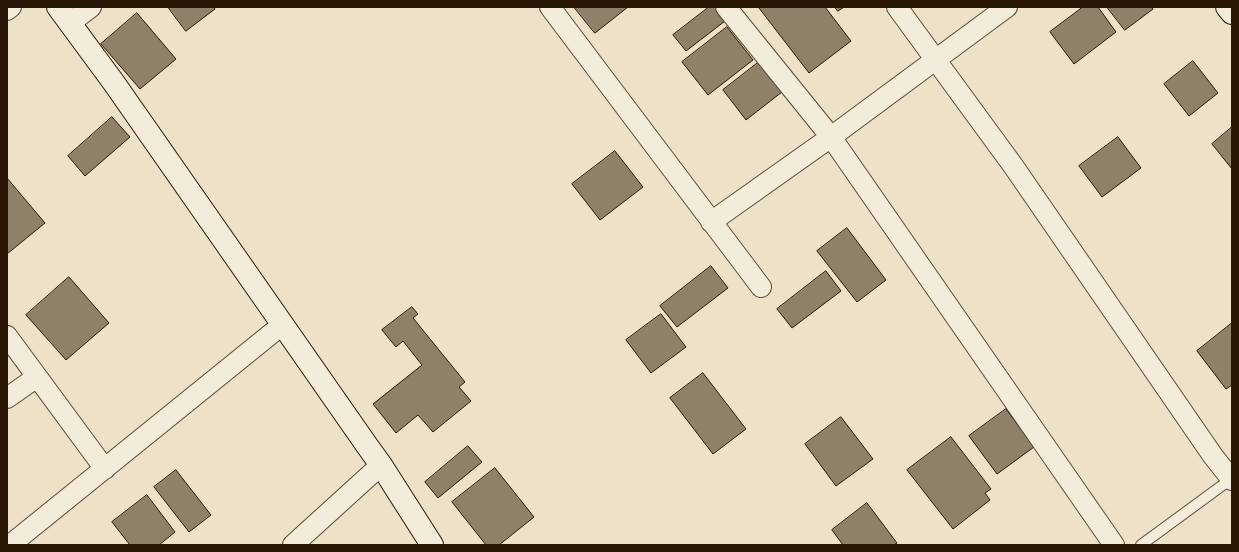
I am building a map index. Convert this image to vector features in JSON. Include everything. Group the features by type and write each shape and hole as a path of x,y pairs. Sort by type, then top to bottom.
{"street":[{"path":"7,10 11,7"},
{"path":"91,7 64,15 123,96 381,465 432,545"},
{"path":"550,7 761,287"},
{"path":"726,7 831,137 1114,545"},
{"path":"897,7 1014,166 1231,480"},
{"path":"711,222 831,137 1007,7"},
{"path":"1227,7 1232,13"},
{"path":"10,545 282,325"},
{"path":"7,336 104,469"},
{"path":"7,398 37,377"},
{"path":"293,545 381,465"}],"lane":[{"path":"1141,545 1231,480"}],"building":[{"path":"168,7 214,7 215,9 186,31"},
{"path":"574,7 628,7 595,33"},
{"path":"709,7 721,7 729,18 686,51 673,35"},
{"path":"825,7 851,41 809,73 759,8"},
{"path":"835,7 844,7 838,11"},
{"path":"1083,7 1098,7 1116,32 1074,64 1050,32"},
{"path":"1107,7 1152,7 1153,9 1125,30"},
{"path":"137,13 176,59 140,89 101,44"},
{"path":"727,27 753,60 708,95 682,62"},
{"path":"1193,61 1218,93 1189,116 1164,84"},
{"path":"759,62 782,92 746,120 723,90"},
{"path":"112,117 130,137 85,176 68,156"},
{"path":"1232,127 1232,169 1212,144"},
{"path":"1118,137 1141,168 1102,197 1079,166"},
{"path":"615,151 643,187 600,220 572,184"},
{"path":"7,178 45,223 7,254"},
{"path":"847,228 886,280 857,302 817,251"},
{"path":"711,266 728,288 677,327 660,306"},
{"path":"826,271 841,291 792,328 777,309"},
{"path":"69,277 109,323 66,360 26,315"},
{"path":"412,307 418,314 413,318 465,382 459,387 471,401 433,432 418,415 396,433 373,404 422,365 403,341 396,347 382,330"},
{"path":"661,314 686,347 651,373 626,340"},
{"path":"1232,323 1232,385 1226,389 1197,351"},
{"path":"703,373 746,429 713,454 670,398"},
{"path":"1006,409 1034,447 997,474 969,436"},
{"path":"841,417 873,459 836,486 805,444"},
{"path":"951,437 991,489 985,493 990,500 953,529 907,470"},
{"path":"468,446 482,462 438,498 425,482"},
{"path":"495,468 534,517 499,545 486,545 452,502"},
{"path":"176,470 211,515 189,532 154,487"},
{"path":"147,495 175,532 159,545 130,545 112,522"},
{"path":"867,503 897,543 894,545 843,545 832,530"}]}
